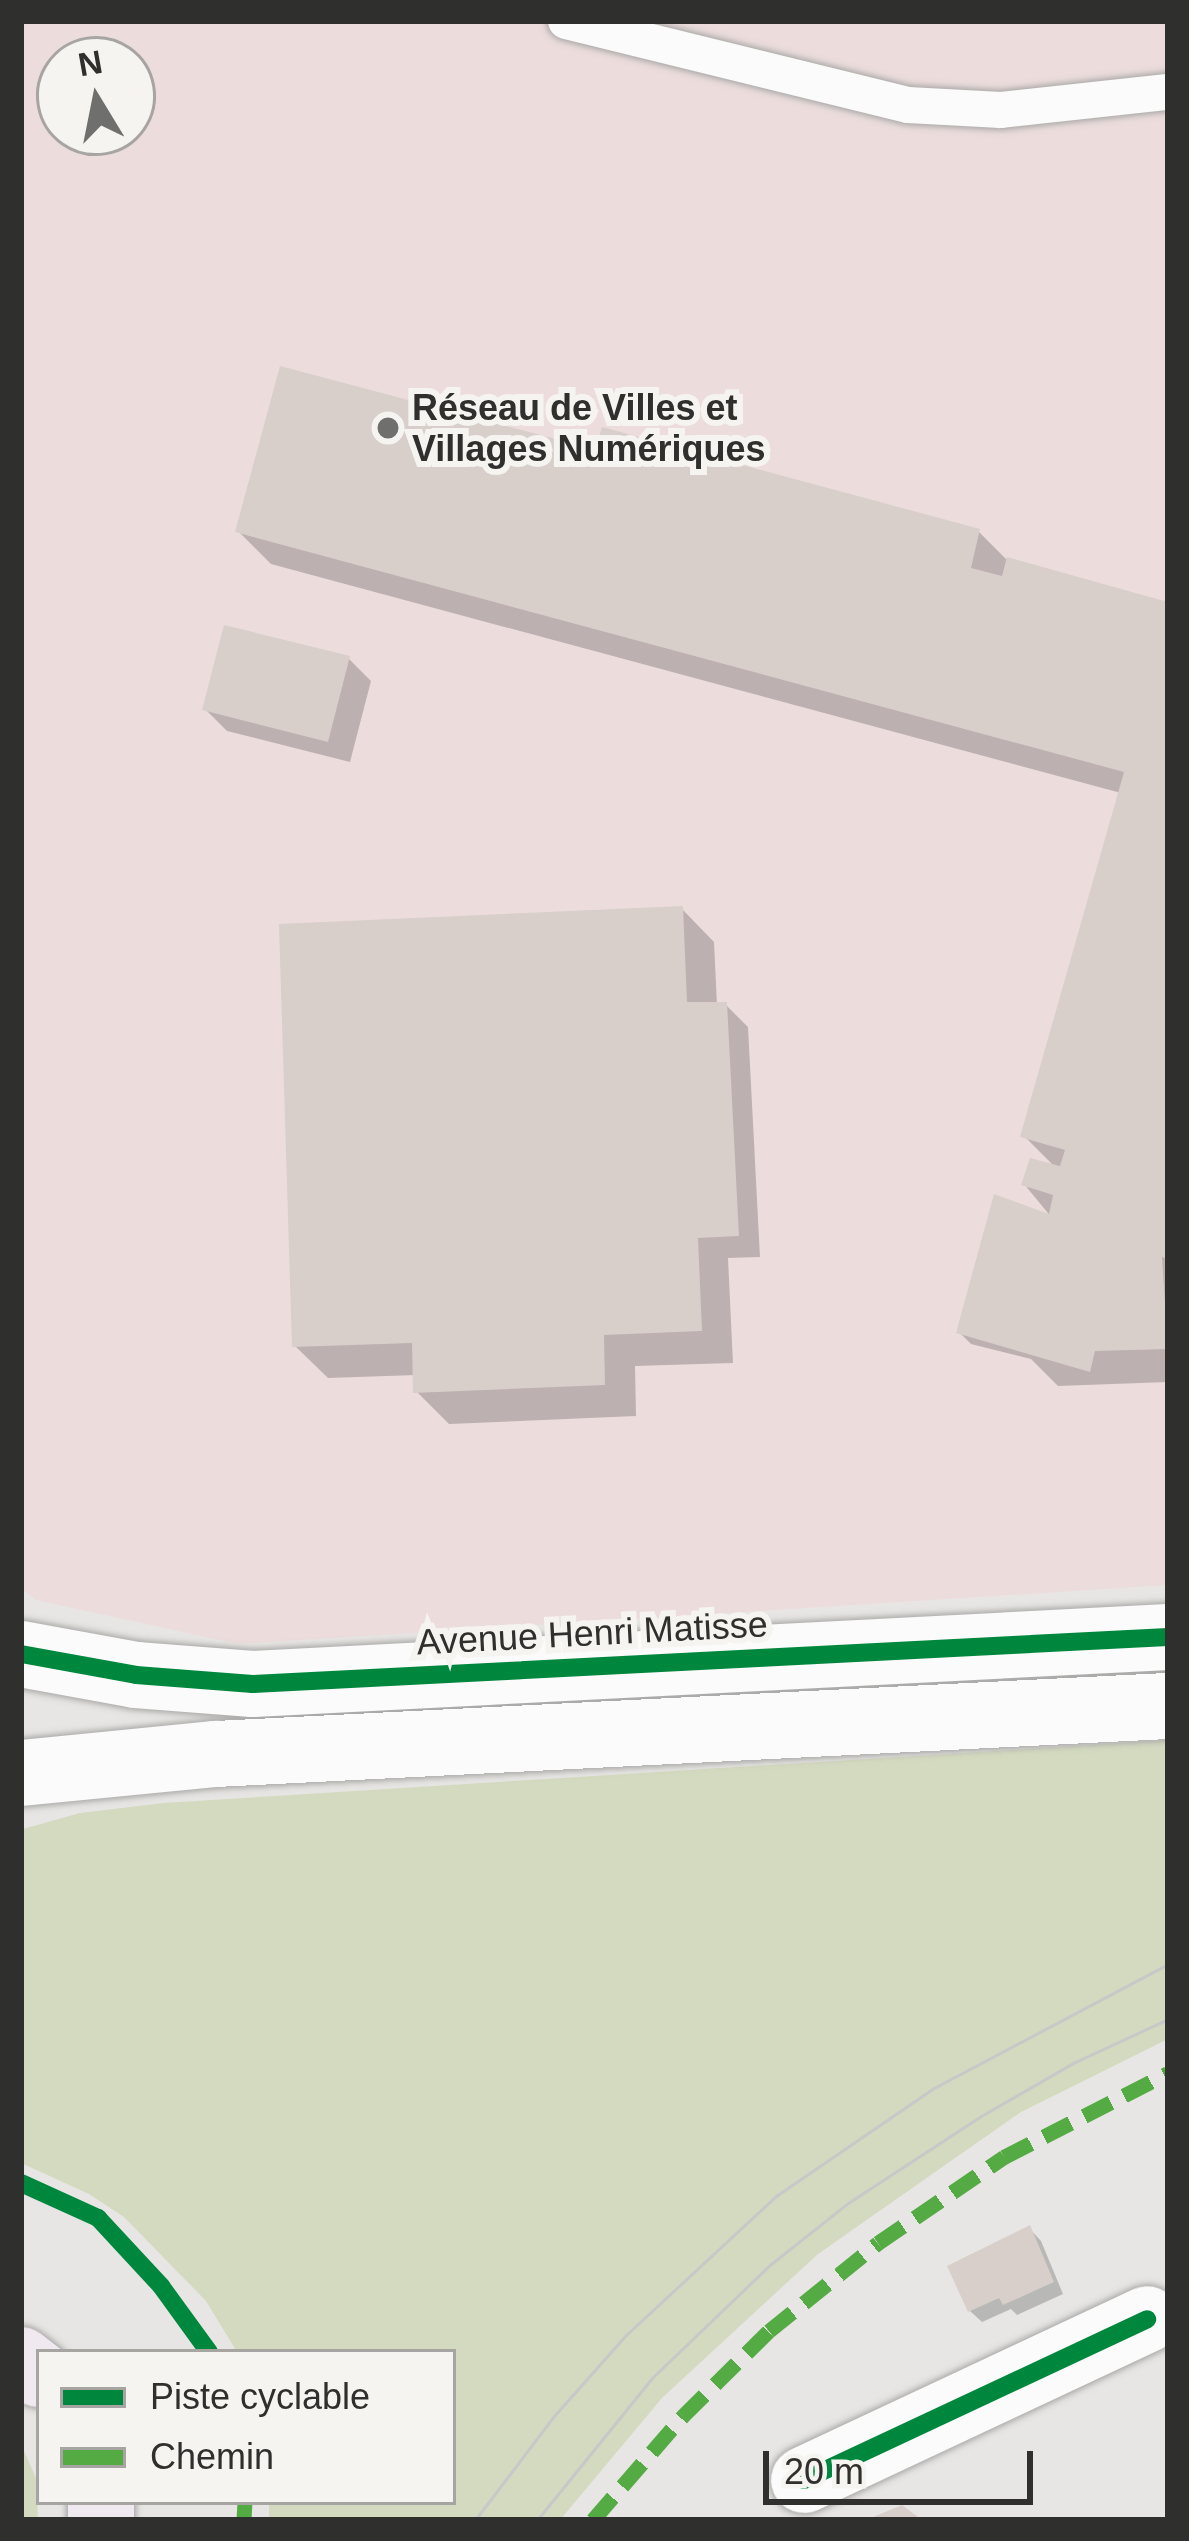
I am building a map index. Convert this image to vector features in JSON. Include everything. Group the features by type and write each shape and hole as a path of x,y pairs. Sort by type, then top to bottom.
{"street":[{"name":"Avenue Henri Matisse","path":"21,1654 136,1675 253,1684 1168,1637"},
{"path":"21,1773 216,1754 1168,1706"},
{"path":"804,2480 1161,2326"}],"lane":[{"path":"566,21 908,105 1000,110 1168,92"}],"shaded area":[{"path":"21,21 1168,21 1168,1585 238,1644 36,1600 21,1588"}],"green space":[{"path":"1168,1740 1168,2039 1021,2112 818,2254 662,2398 560,2520 269,2520 269,2505 456,2505 456,2349 235,2349 206,2301 124,2217 89,2194 21,2163 23,1829 80,1813 163,1803"},
{"path":"21,2444 36,2478 38,2520 21,2520"}],"building":[{"path":"280,366 567,442 561,460 589,467 602,427 980,529 971,568 1002,576 1007,557 1164,601 1168,591 1168,1259 1162,1257 1168,1349 1095,1351 1090,1372 956,1333 994,1194 1049,1214 1053,1195 1021,1185 1030,1158 1060,1166 1065,1150 1020,1137 1124,772 235,532"},
{"path":"224,625 350,656 328,742 202,710"},
{"path":"683,906 687,1002 727,1002 739,1236 698,1238 702,1331 604,1335 605,1385 413,1393 412,1343 292,1347 279,924"},
{"path":"1030,2225 1054,2282 1003,2305 999,2298 968,2312 947,2266"},
{"path":"902,2505 922,2520 866,2520"}],"tram line":[{"path":"475,2520 554,2416 626,2335 776,2196 932,2089 1168,1964"},
{"path":"537,2520 653,2377 771,2264 848,2203 981,2116 1073,2063 1168,2019"}],"marked path":[{"path":"593,2520 683,2416 769,2331 878,2243 1004,2157 1168,2073"},
{"path":"244,2520 245,2505"}],"cycle path":[{"path":"21,1654 136,1675 253,1684 1168,1637"},
{"path":"21,2183 98,2218 161,2286 207,2349"},
{"path":"804,2480 1147,2319"}],"place":[{"name":"Réseau de Villes et Villages Numériques","path":"388,428"}]}
